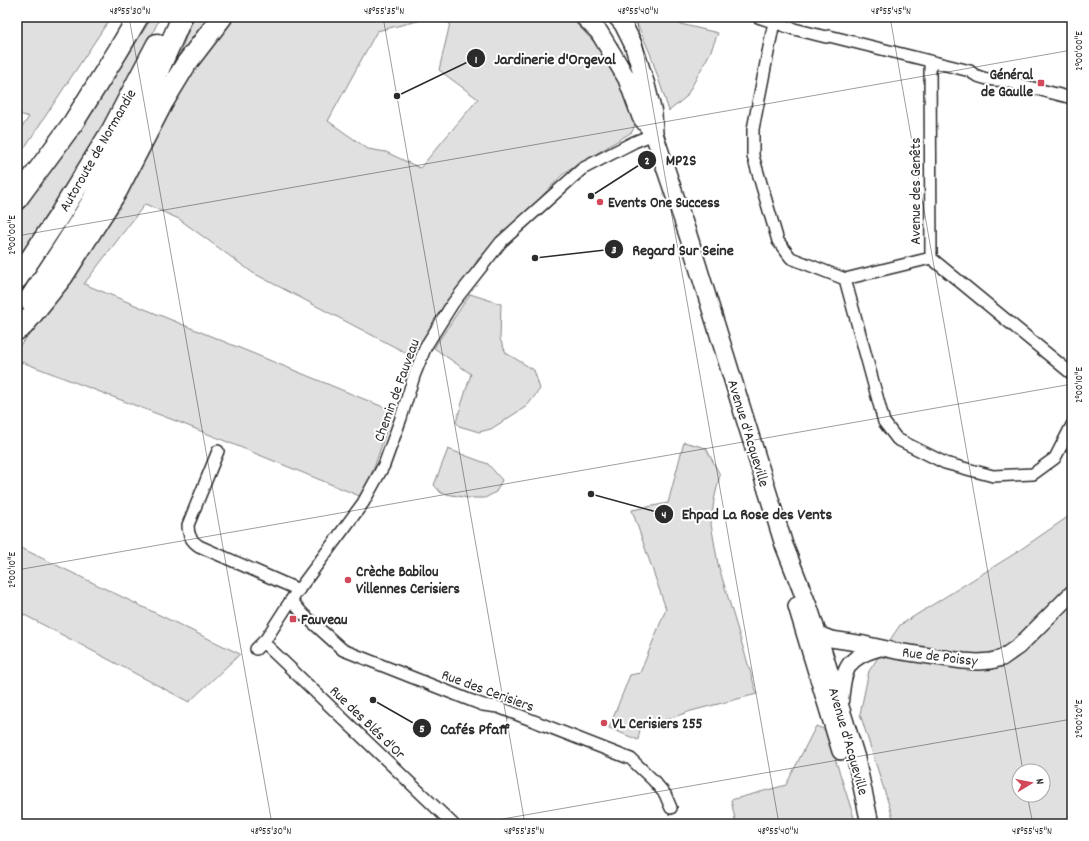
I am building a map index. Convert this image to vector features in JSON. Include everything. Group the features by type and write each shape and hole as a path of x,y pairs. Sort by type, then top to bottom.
{"highway":[{"path":"17,199 73,122 138,17"},
{"name":"Autoroute de Normandie","path":"17,279 57,219 112,130 155,48 168,17"},
{"path":"17,319 64,247 115,160 146,98 182,17"},
{"path":"17,330 23,326 63,276 117,191 163,102 186,64 222,17"}],"main road":[{"path":"617,17 623,24 633,44 646,85 653,113 654,134"},
{"path":"593,20 627,79 641,117 654,134"},
{"name":"Avenue d'Acqueville","path":"654,134 691,245 784,546 818,634 820,669 840,706 856,758 870,824"},
{"path":"784,546 792,589 820,669 854,791 870,824"}],"street":[{"path":"758,17 794,29 826,37 829,36 970,71 973,74 998,81 1002,80 1072,98"},
{"path":"774,22 753,129 753,156 778,241 791,258 845,279 931,258"},
{"name":"Avenue des Genêts","path":"930,62 931,258 1072,374"},
{"name":"Chemin de Fauveau","path":"259,646 266,639 291,600 300,590 363,503 376,481 384,465 414,376 426,346 452,303 501,242 582,169 634,142 654,134"},
{"path":"845,279 884,422 897,439 945,463 993,476 1033,474 1055,458 1072,425"},
{"path":"218,451 188,525 188,531 193,542 300,590"},
{"name":"Rue de Poissy","path":"818,634 831,639 963,661 991,661 1002,658 1019,646 1072,593"},
{"name":"Rue des Cerisiers","path":"291,600 303,614 344,650 482,705 498,708 631,760 653,780 665,794 671,808"},
{"path":"820,669 828,656 834,651 845,645 854,643"},
{"name":"Rue des Blés d'Or","path":"259,646 453,824"},
{"path":"840,706 844,678 849,664 864,652 880,648"},
{"path":"820,669 832,665 849,664"}],"shaded area":[{"path":"17,17 111,17 17,159 17,134 29,117 17,113"},
{"path":"152,17 160,17 137,68 91,148 17,264 17,217 86,123"},
{"path":"194,17 210,17 196,34 168,82"},
{"path":"232,17 434,17 570,17 614,65 636,122 632,132 563,174 521,218 478,259 429,341 414,357 253,273 179,219 145,204 84,284 393,411 375,465 362,497 181,423 22,362 17,368 17,349 49,311 148,151 200,57","holes":["434,17 451,19 439,70 478,99 420,168 386,152 368,149 328,121 377,31"]},
{"path":"634,17 672,17 676,23 718,33 710,53 686,97 669,111 650,53"},
{"path":"470,294 501,304 500,339 506,353 534,370 540,389 527,406 491,429 479,432 459,426 456,422 471,374 434,348"},
{"path":"684,442 706,448 720,475 714,500 711,524 718,564 757,694 691,711 640,729 638,740 609,728 630,675 640,673 666,609 632,510 668,503"},
{"path":"448,449 488,464 502,480 496,492 485,498 468,498 441,493 434,485"},
{"path":"1072,514 1072,824 895,824 860,714 869,671 900,625 1014,554"},
{"path":"17,546 240,654 189,702 17,611"},
{"path":"816,726 826,730 856,824 736,824 731,800 786,785"}],"place":[{"name":"Général de Gaulle","path":"1041,83"},
{"name":"Jardinerie d'Orgeval","path":"397,96"},
{"name":"MP2S","path":"591,196"},
{"name":"Events One Success","path":"600,202"},
{"name":"Regard Sur Seine","path":"535,258"},
{"name":"Ehpad La Rose des Vents","path":"591,494"},
{"name":"Crèche Babilou Villennes Cerisiers","path":"348,580"},
{"name":"Fauveau","path":"293,619"},
{"name":"Cafés Pfaff","path":"373,700"},
{"name":"VL Cerisiers 255","path":"604,723"}]}
